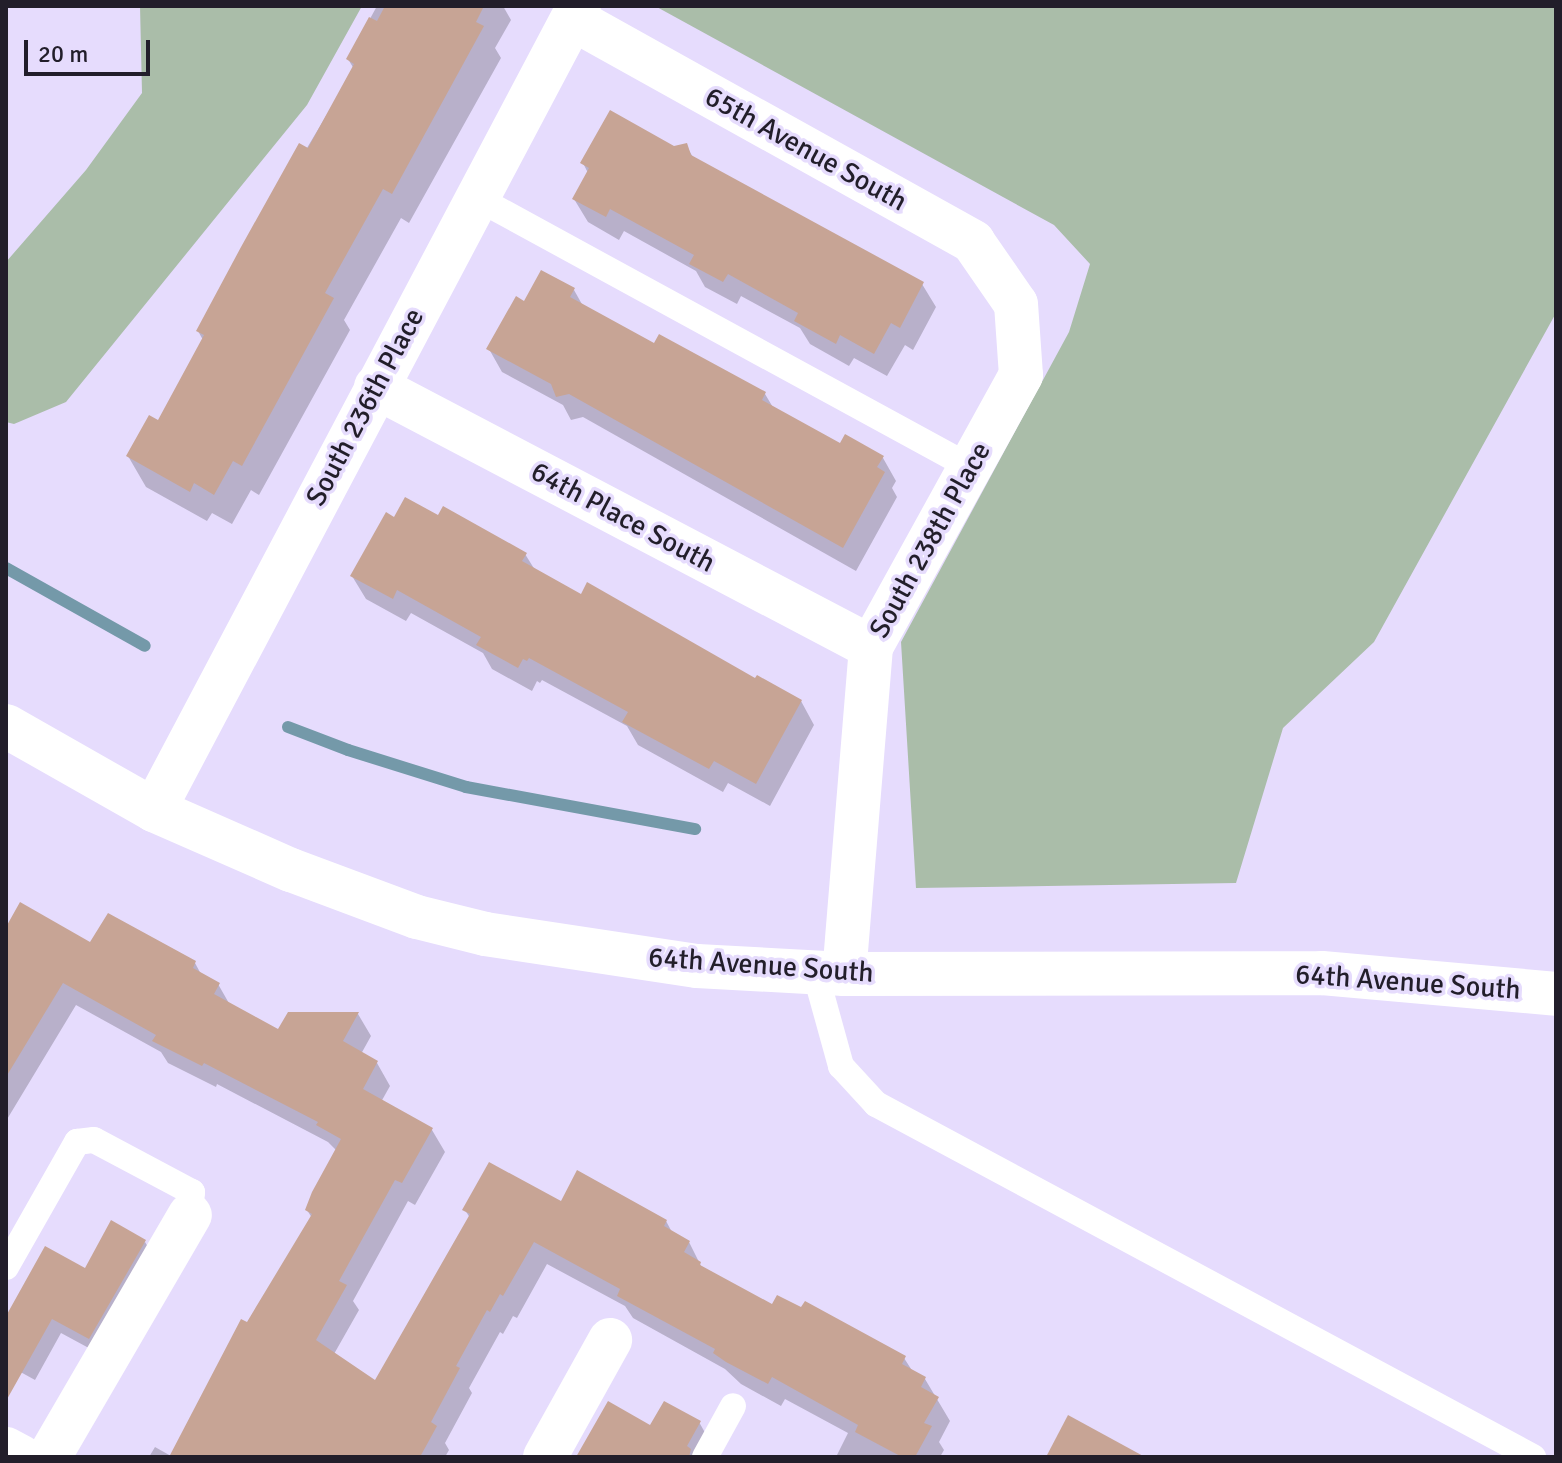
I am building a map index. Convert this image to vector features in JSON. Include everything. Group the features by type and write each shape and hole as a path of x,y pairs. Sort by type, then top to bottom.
{"street":[{"name":"South 236th Place","path":"154,810 576,12"},
{"name":"65th Avenue South","path":"576,12 973,242 1016,304"},
{"name":"South 238th Place","path":"830,973 871,647 1021,375 1016,304"},
{"name":"64th Place South","path":"376,387 871,647"},
{"name":"64th Avenue South","path":"7,730 154,810 291,870 417,917 485,934 697,966 830,973 1322,973 1556,994"},
{"path":"49,1457 190,1215"},
{"path":"545,1457 610,1340"},
{"path":"6,1449 21,1457"}],"lane":[{"path":"477,198 970,467"},
{"path":"830,973 841,1066 876,1104 1533,1457"},
{"path":"6,1267 77,1142 94,1140 192,1192 190,1215"},
{"path":"705,1457 733,1406"}],"green space":[{"path":"140,6 362,6 307,105 66,402 14,424 6,422 6,262 86,170 142,93"},
{"path":"655,6 1556,6 1556,313 1374,642 1283,728 1236,883 916,888 901,642 1069,332 1090,264 1054,225"}],"building":[{"path":"385,6 484,6 476,22 484,26 392,194 383,189 325,293 334,298 242,466 233,461 214,495 194,483 190,492 126,456 149,415 158,420 204,335 196,331 241,247 299,143 308,148 354,64 346,59 369,17 377,21"},
{"path":"610,110 674,146 687,143 691,155 924,282 900,328 891,323 874,354 840,335 836,344 794,321 798,313 728,274 723,282 689,264 694,255 610,209 606,217 572,199 589,168 580,163"},
{"path":"541,270 575,288 570,297 654,343 659,334 766,392 762,400 840,443 845,434 884,456 877,467 885,472 843,548 569,394 556,397 551,384 486,349 516,296 524,301"},
{"path":"405,497 438,515 443,506 527,553 522,561 581,594 587,582 755,678 757,675 802,700 756,784 714,761 709,769 622,722 628,712 529,658 527,661 523,659 518,668 476,645 481,637 397,590 393,599 350,576 386,512 394,517"},
{"path":"20,902 90,942 108,913 196,961 193,968 220,983 214,994 278,1029 288,1012 359,1012 343,1041 378,1061 363,1089 433,1128 402,1183 395,1180 339,1281 347,1285 316,1340 375,1380 470,1214 462,1210 489,1162 561,1201 577,1170 667,1220 664,1226 690,1241 684,1252 701,1262 700,1265 772,1304 777,1295 801,1307 805,1301 906,1356 902,1364 926,1377 921,1387 939,1397 924,1423 932,1426 915,1457 902,1457 855,1432 858,1425 772,1377 768,1384 726,1362 713,1353 715,1349 617,1296 620,1289 534,1242 503,1296 500,1294 490,1312 487,1310 456,1366 460,1368 431,1422 437,1426 420,1457 169,1457 241,1319 247,1322 312,1214 305,1210 341,1139 316,1125 318,1122 204,1063 202,1066 152,1041 156,1035 63,983 6,1077 6,927"},
{"path":"111,1220 146,1240 89,1339 52,1319 6,1401 6,1316 45,1246 85,1268"},
{"path":"608,1401 650,1425 664,1401 701,1421 687,1446 691,1449 689,1457 576,1457"},
{"path":"1068,1415 1145,1457 1046,1457"}],"waterway":[{"path":"6,568 145,646"},
{"path":"288,727 348,750 466,787 695,829"}]}
